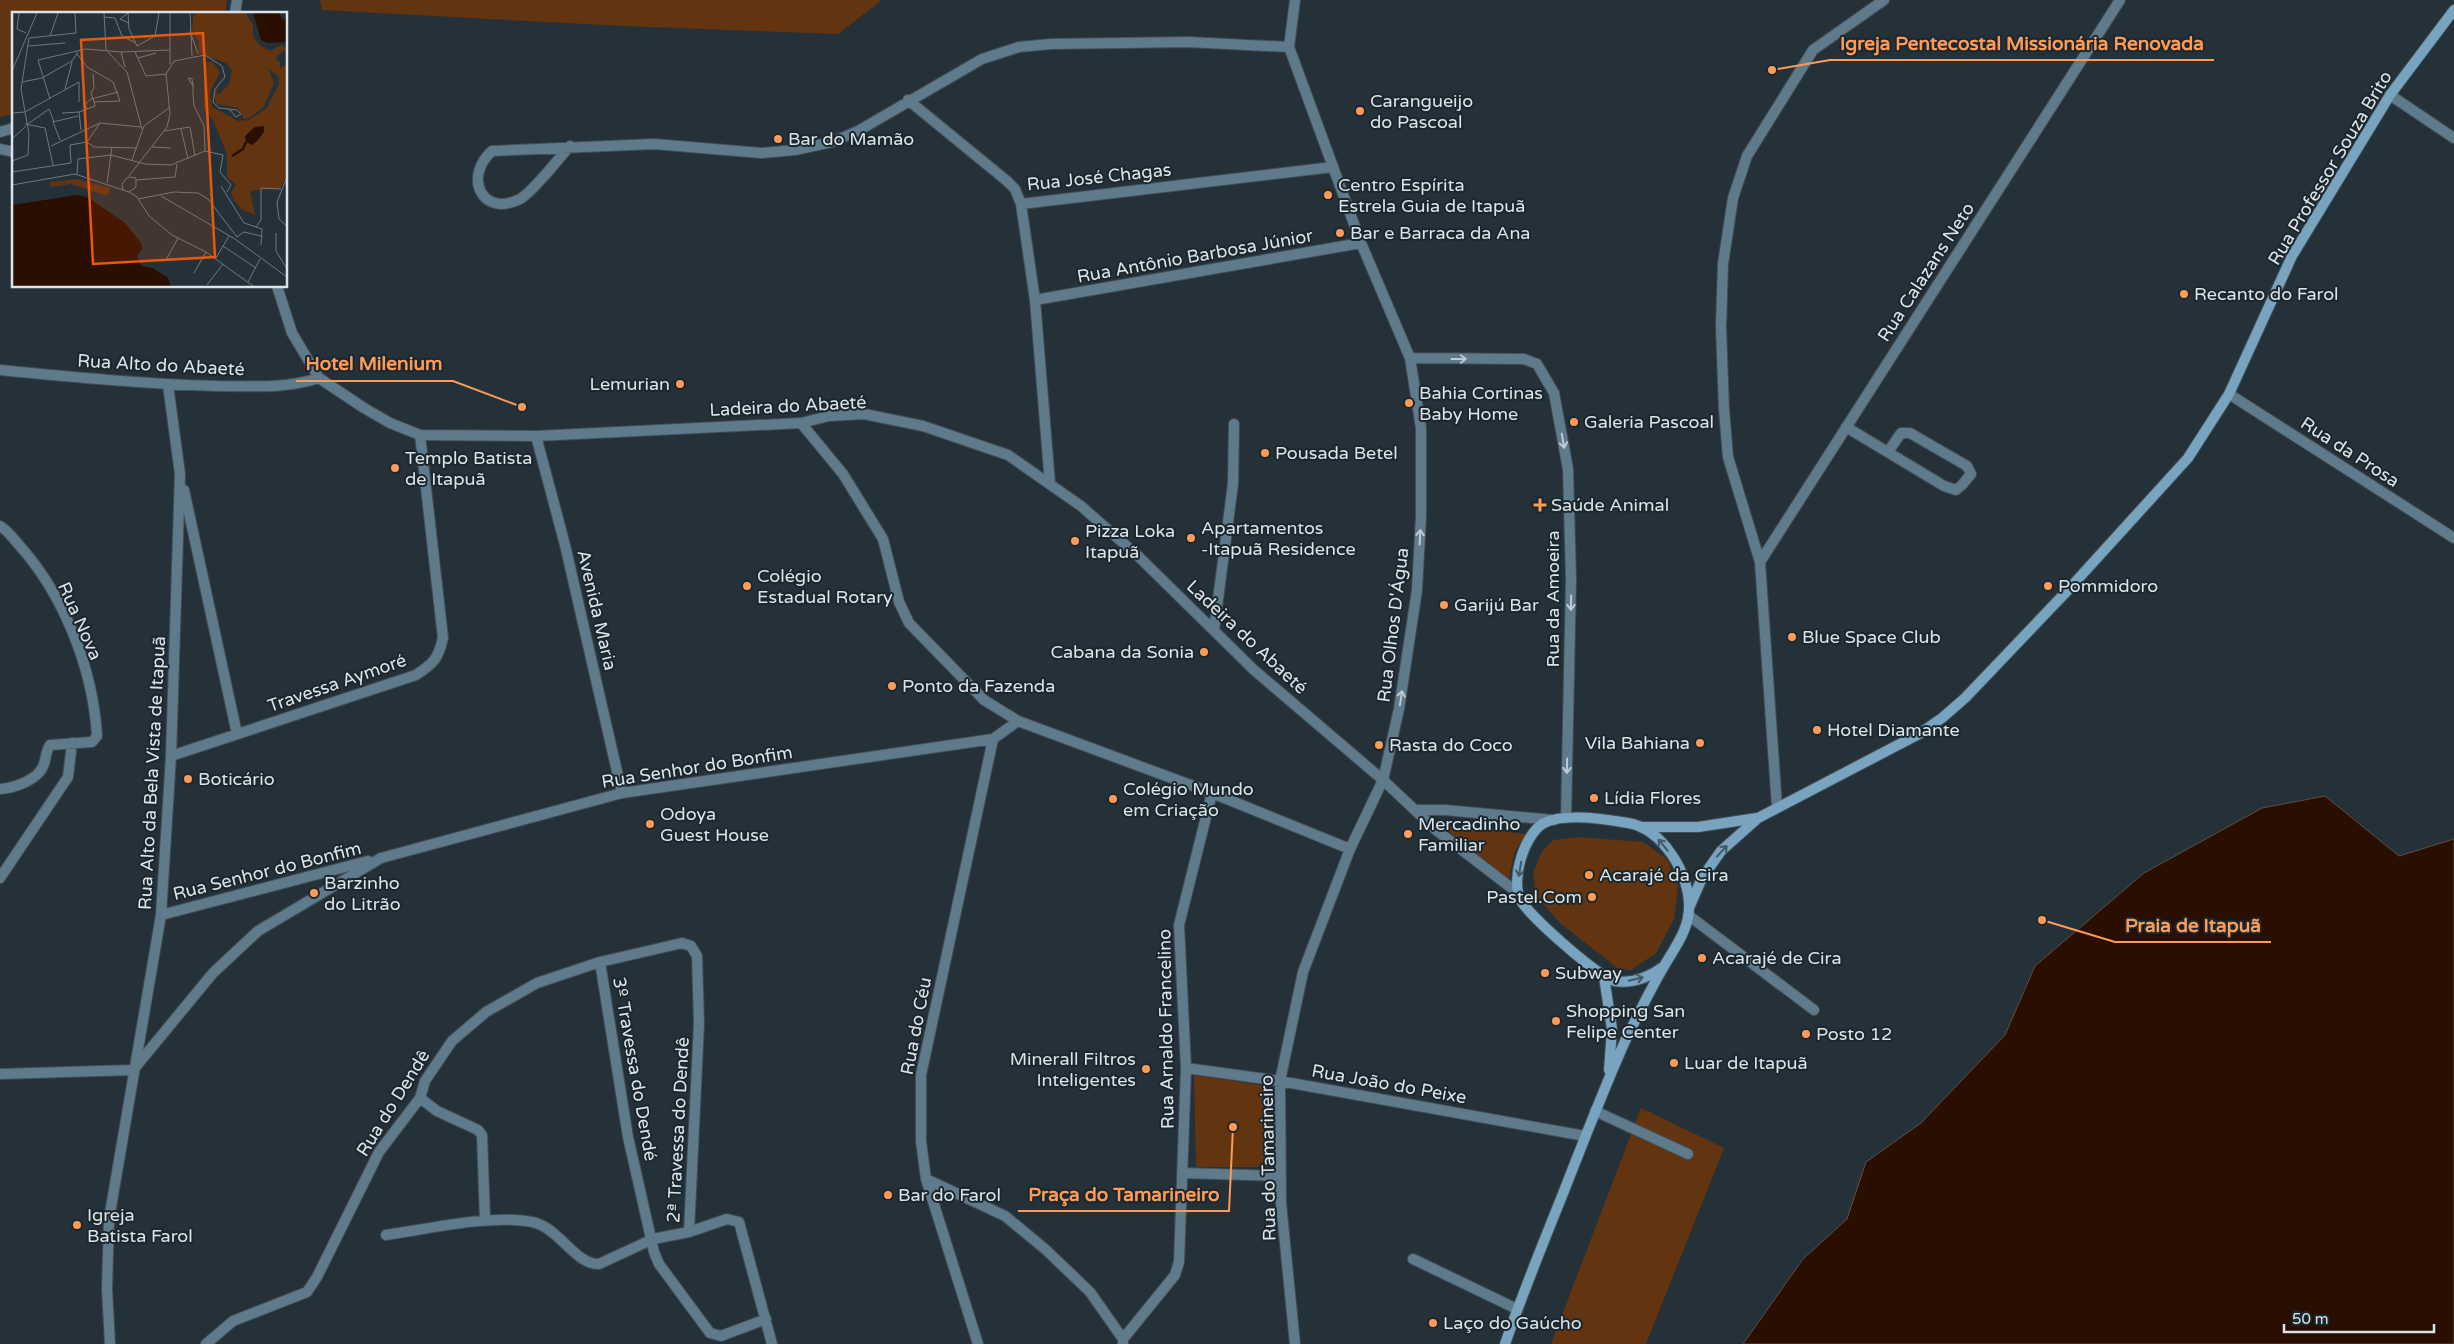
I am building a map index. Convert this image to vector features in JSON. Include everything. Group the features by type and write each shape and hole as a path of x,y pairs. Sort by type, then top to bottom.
{"main road":[{"name":"Rua Professor Souza Brito","path":"1689,912 1702,878 1721,851 1758,818 1919,734 1942,718 1965,698 2068,590 2188,458 2229,394 2292,256 2390,95 2454,10"},
{"path":"1505,1344 1608,1078 1663,967 1683,932 1689,912 1685,880 1675,860 1658,838 1643,827 1607,820 1566,818 1544,824 1539,828 1523,851 1518,870 1518,893 1527,911 1604,977 1624,982 1638,980 1651,976 1663,967"},
{"name":"Rua Professor Souza Brito","path":"1643,827 1698,827 1758,818"},
{"path":"1604,977 1612,1030 1608,1078"}],"street":[{"path":"570,146 522,198 507,204 495,203 483,197 477,185 477,171 484,158 492,151 570,146 654,144 761,153 795,150 832,142 858,131 982,58 1019,47 1050,44 1188,42 1289,47 1295,0"},
{"path":"1777,807 1760,562 1728,457 1721,327 1723,264 1733,198 1747,156 1813,50 1884,0"},
{"name":"Rua Calazans Neto","path":"1760,562 2120,0"},
{"name":"Rua Olhos D'Água","path":"1289,47 1361,243 1410,358 1420,428 1421,516 1417,590 1399,709 1384,780"},
{"path":"2390,95 2454,138"},
{"name":"Rua José Chagas","path":"908,100 1007,180 1015,189 1021,204 1332,167"},
{"path":"1021,204 1035,300 1050,484"},
{"name":"Rua Antônio Barbosa Júnior","path":"1035,300 1361,243"},
{"name":"Ladeira do Abaeté","path":"278,288 292,333 318,378 390,423 420,435 536,436 801,423 829,416 864,414 923,426 1008,455 1081,506 1138,556 1254,670 1384,780 1436,830 1518,893"},
{"name":"Rua da Amoeira","path":"1410,358 1524,359 1537,364 1554,393 1568,469 1570,552 1566,818"},
{"name":"Rua Alto do Abaeté","path":"0,370 168,385 275,387 296,385 318,378"},
{"name":"Rua Alto da Bela Vista de Itapuã","path":"168,385 180,474 237,734"},
{"name":"Rua da Prosa","path":"2229,394 2454,538"},
{"path":"801,423 843,474 879,531 890,558 899,602 909,623 984,700 1018,721 1212,793 1350,849"},
{"path":"1214,630 1233,484 1234,424"},
{"path":"1846,427 1950,489 1956,490 1971,474 1967,466 1910,432 1901,433 1888,452"},
{"name":"Travessa Aymoré","path":"171,756 416,675 431,666 439,655 443,638 420,435"},
{"name":"Avenida Maria","path":"536,436 565,544 622,793"},
{"name":"Rua Alto da Bela Vista de Itapuã","path":"110,1344 107,1289 109,1218 161,914 171,756 180,474"},
{"name":"Rua Nova","path":"0,526 37,566 66,621 83,659 97,736 92,742 72,743"},
{"name":"Rua Senhor do Bonfim","path":"161,914 381,858 622,793 993,739 1018,721"},
{"name":"Rua do Céu","path":"978,1344 926,1179 921,1141 921,1075 993,739"},
{"path":"0,789 21,784 33,776 43,767 50,745 72,743 68,777 0,878"},
{"name":"Rua do Tamarineiro","path":"1295,1344 1281,1203 1280,1081 1303,972 1350,849 1384,780"},
{"name":"Rua Arnaldo Francelino","path":"1123,1342 1175,1275 1179,1262 1184,1172 1186,1068 1180,925 1212,793"},
{"path":"1416,810 1444,810 1555,820"},
{"name":"Rua Senhor do Bonfim","path":"133,1070 213,973 258,931 381,858"},
{"path":"1689,912 1814,1010"},
{"name":"2ª Travessa do Dendê","path":"485,1220 532,1222 550,1229 584,1260 599,1264 653,1239 689,1232 699,1023 697,956 691,946 682,943 666,947"},
{"name":"Rua do Dendê","path":"206,1344 233,1321 307,1292 317,1277 379,1152 420,1098 425,1081 452,1041 486,1012 537,983 600,962 666,947"},
{"name":"3º Travessa do Dendé","path":"600,962 628,1137 659,1264 710,1333 721,1336 766,1319"},
{"name":"Rua João do Peixe","path":"1186,1068 1280,1081 1586,1136"},
{"path":"0,1074 133,1070"},
{"path":"386,1235 485,1220 482,1135 478,1130 437,1111 420,1098"},
{"path":"1595,1111 1688,1154"},
{"path":"1184,1172 1281,1176"},
{"path":"926,1179 1006,1216 1045,1249 1090,1292 1123,1342"},
{"path":"689,1232 727,1219 739,1222 772,1344"},
{"path":"1413,1259 1517,1309"}],"shaded area":[{"path":"0,0 227,0 225,12 12,12 12,114 0,117"},
{"path":"320,0 882,0 838,34 623,26 322,10"},
{"path":"2325,796 2399,856 2454,839 2454,1344 1743,1344 1803,1259 1847,1219 1866,1162 1921,1123 2005,1035 2035,966 2144,873 2262,808"},
{"path":"1449,825 1526,834 1514,853 1509,880 1446,829"},
{"path":"1578,837 1643,842 1667,859 1678,886 1674,919 1656,953 1631,970 1619,969 1561,924 1536,895 1533,872 1542,852 1553,840"},
{"path":"1194,1075 1272,1087 1268,1167 1196,1167"},
{"path":"1641,1108 1724,1148 1646,1344 1551,1344"}],"place":[{"name":"Igreja Pentecostal Missionária Renovada","path":"1772,70"},
{"name":"Carangueijo do Pascoal","path":"1360,111"},
{"name":"Bar do Mamão","path":"778,139"},
{"name":"Centro Espírita Estrela Guia de Itapuã","path":"1328,195"},
{"name":"Bar e Barraca da Ana","path":"1340,233"},
{"name":"Recanto do Farol","path":"2184,294"},
{"name":"Lemurian","path":"680,384"},
{"name":"Bahia Cortinas Baby Home","path":"1409,403"},
{"name":"Hotel Milenium","path":"522,407"},
{"name":"Galeria Pascoal","path":"1574,422"},
{"name":"Pousada Betel","path":"1265,453"},
{"name":"Templo Batista de Itapuã","path":"395,468"},
{"name":"Saúde Animal","path":"1540,505"},
{"name":"Apartamentos -Itapuã Residence","path":"1191,538"},
{"name":"Pizza Loka Itapuã","path":"1075,541"},
{"name":"Colégio Estadual Rotary","path":"747,586"},
{"name":"Pommidoro","path":"2048,586"},
{"name":"Garijú Bar","path":"1444,605"},
{"name":"Blue Space Club","path":"1792,637"},
{"name":"Cabana da Sonia","path":"1204,652"},
{"name":"Ponto da Fazenda","path":"892,686"},
{"name":"Hotel Diamante","path":"1817,730"},
{"name":"Vila Bahiana","path":"1700,743"},
{"name":"Rasta do Coco","path":"1379,745"},
{"name":"Boticário","path":"188,779"},
{"name":"Lídia Flores","path":"1594,798"},
{"name":"Colégio Mundo em Criação","path":"1113,799"},
{"name":"Odoya Guest House","path":"650,824"},
{"name":"Mercadinho Familiar","path":"1408,834"},
{"name":"Acarajé da Cira","path":"1589,875"},
{"name":"Barzinho do Litrão","path":"314,893"},
{"name":"Pastel.Com","path":"1592,897"},
{"name":"Praia de Itapuã","path":"2042,920"},
{"name":"Acarajé de Cira","path":"1702,958"},
{"name":"Subway","path":"1545,973"},
{"name":"Shopping San Felipe Center","path":"1556,1021"},
{"name":"Posto 12","path":"1806,1034"},
{"name":"Luar de Itapuã","path":"1674,1063"},
{"name":"Minerall Filtros Inteligentes","path":"1146,1069"},
{"name":"Praça do Tamarineiro","path":"1233,1127"},
{"name":"Bar do Farol","path":"888,1195"},
{"name":"Igreja Batista Farol","path":"77,1225"},
{"name":"Laço do Gaúcho","path":"1433,1323"}]}
